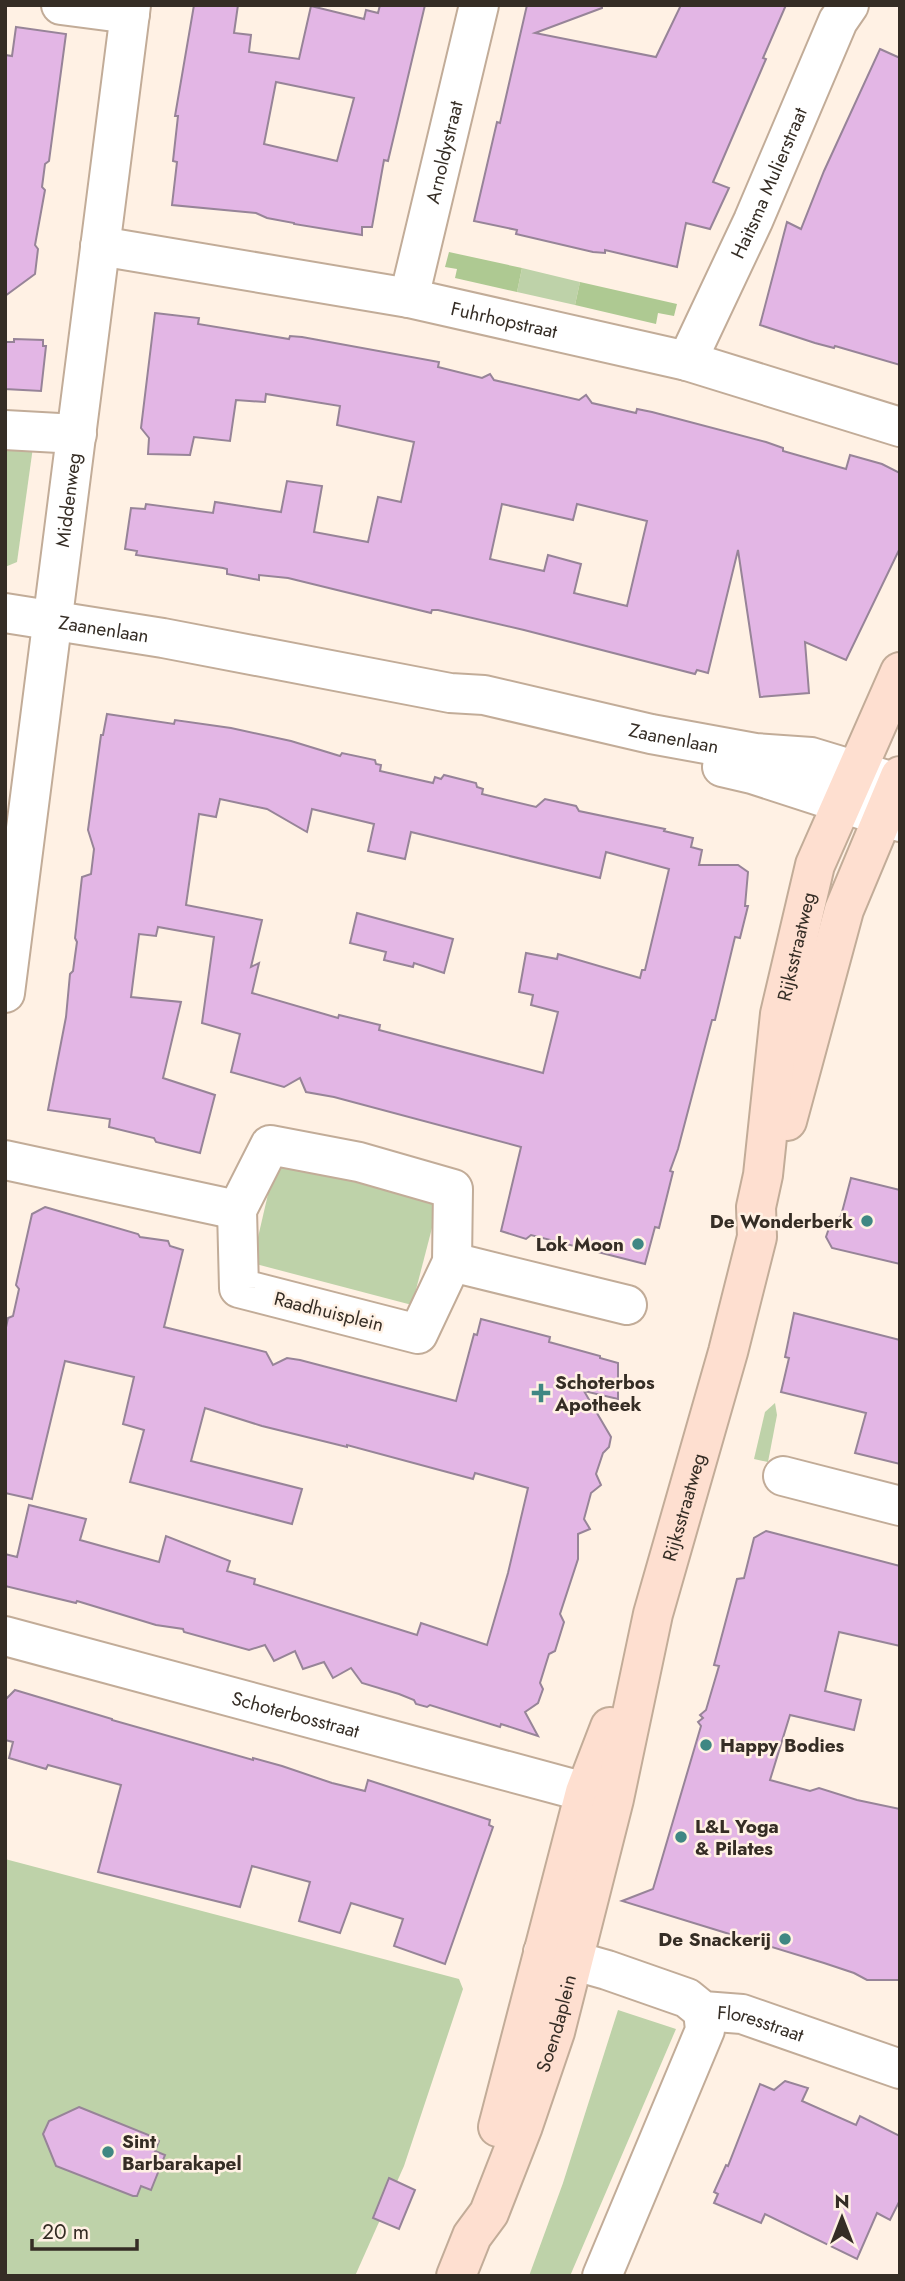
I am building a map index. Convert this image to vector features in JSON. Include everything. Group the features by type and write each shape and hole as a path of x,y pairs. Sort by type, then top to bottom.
{"main road":[{"name":"Rijksstraatweg","path":"599,1795 728,1352 757,1237 756,1207 763,1175 780,1014 815,864 900,672"},
{"name":"Rijksstraatweg","path":"757,1237 773,1210 787,1121 844,910 896,796"},
{"name":"Soendaplein","path":"456,2276 472,2236 473,2208 502,2116 558,1956 599,1795"}],"street":[{"path":"61,5 130,10"},
{"name":"Arnoldystraat","path":"409,298 479,5"},
{"name":"Haitsma Mulierstraat","path":"687,361 753,221 838,22 849,5"},
{"name":"Middenweg","path":"5,993 130,10"},
{"name":"Fuhrhopstraat","path":"100,246 409,298 687,361 900,427"},
{"path":"5,430 77,434"},
{"name":"Zaanenlaan","path":"5,613 163,638 450,694 484,695 651,734 742,750 811,757 849,787 896,796"},
{"name":"Raadhuisplein","path":"270,1145 359,1162 453,1189 452,1262 418,1334 239,1288 237,1210 270,1145"},
{"path":"5,1160 237,1210"},
{"path":"452,1262 627,1305"},
{"path":"783,1476 900,1506"},
{"name":"Schoterbosstraat","path":"5,1636 599,1795"},
{"name":"Floresstraat","path":"558,1956 687,1998 703,2011 742,2014 900,2069"},
{"path":"602,2276 705,2030 703,2011"}],"green space":[{"path":"449,252 522,268 517,292 455,278 457,269 445,267"},
{"path":"522,268 580,282 575,305 517,292"},
{"path":"580,282 677,304 674,316 658,313 656,324 575,305"},
{"path":"5,445 33,447 17,562 5,567"},
{"path":"275,1164 439,1201 412,1305 252,1263"},
{"path":"775,1403 777,1415 768,1462 754,1459 765,1412"},
{"path":"5,1859 459,1979 463,1989 404,2166 355,2276 5,2276"},
{"path":"618,2010 676,2029 570,2276 529,2276 563,2183"}],"building":[{"path":"194,5 238,5 234,33 251,35 249,52 299,59 311,6 364,19 366,10 378,13 380,5 425,5 388,161 384,160 372,227 362,227 362,235 294,224 256,213 172,205 177,162 173,161 178,116 175,116","holes":["276,82 354,98 337,161 264,144"]},
{"path":"527,5 602,5 602,8 535,33 656,57 681,5 786,5 713,182 729,188 710,229 686,223 677,267 605,250 605,253 593,252 516,234 517,230 474,221"},
{"path":"16,27 66,34 49,161 45,164 42,187 45,190 35,245 38,249 35,274 5,296 5,55 12,56"},
{"path":"880,49 900,58 900,365 835,346 834,348 815,343 760,325 787,222 801,229 824,171"},
{"path":"155,313 199,318 198,324 289,339 290,336 302,337 439,362 438,367 482,378 490,374 494,380 579,400 586,395 592,403 636,413 637,409 652,412 766,442 783,448 783,451 846,469 850,455 882,464 900,473 900,548 846,660 805,642 809,693 760,697 738,550 708,673 697,670 695,674 524,630 438,610 432,610 431,613 288,578 259,575 259,580 227,574 227,569 223,568 136,555 137,551 125,549 131,508 145,509 146,504 213,513 215,502 281,512 287,481 322,486 314,532 368,542 378,497 401,502 414,442 337,425 340,406 266,394 265,402 236,400 230,441 194,437 190,455 148,454 149,438 141,428","holes":["502,504 573,520 577,504 647,521 627,606 574,593 581,564 548,555 544,571 490,559"]},
{"path":"14,339 43,340 43,346 46,346 41,391 5,389 5,342 14,342"},
{"path":"107,714 174,724 175,720 231,728 291,741 340,756 342,753 375,760 376,764 381,765 380,771 433,783 435,777 441,779 444,775 476,783 477,787 483,789 482,794 536,807 545,799 576,806 579,811 665,829 664,831 693,838 691,847 702,850 699,865 738,865 748,872 745,906 748,906 740,938 735,937 715,1020 712,1020 670,1171 673,1172 659,1228 655,1227 645,1264 531,1235 526,1239 501,1231 521,1147 306,1092 300,1078 284,1087 231,1072 240,1034 202,1023 214,937 158,927 156,936 139,934 131,997 181,1002 163,1078 215,1095 200,1153 109,1127 110,1119 48,1110 66,1017 70,974 73,971 82,877 91,874 94,849 88,830","holes":["220,799 267,809 307,832 312,809 374,824 368,851 405,859 411,832 600,878 606,852 669,869 645,970 642,970 640,978 558,954 557,959 526,953 519,992 533,995 531,1005 558,1012 543,1073 379,1030 380,1025 339,1015 338,1018 252,993 259,963 251,967 262,920 186,905 199,814 216,817"]},
{"path":"357,913 453,939 444,973 414,963 413,967 384,960 386,952 350,943"},
{"name":"De Wonderberk","path":"851,1178 900,1190 900,1264 832,1248 826,1237 830,1225 841,1216"},
{"path":"45,1207 138,1234 140,1237 168,1241 170,1246 183,1250 164,1327 266,1352 273,1365 287,1358 300,1360 456,1401 474,1334 477,1335 481,1319 550,1337 549,1342 618,1363 618,1399 584,1391 611,1437 596,1474 601,1485 591,1493 584,1519 590,1529 578,1534 578,1559 560,1614 564,1622 555,1651 549,1654 540,1683 543,1689 538,1703 525,1712 538,1736 430,1705 427,1707 416,1704 414,1700 399,1694 362,1683 351,1668 333,1678 324,1662 303,1669 295,1651 274,1661 265,1645 249,1650 184,1632 183,1629 156,1625 77,1601 76,1603 5,1586 5,1554 17,1557 29,1505 86,1519 80,1540 159,1562 166,1536 230,1561 227,1571 255,1579 254,1584 417,1635 421,1623 487,1645 508,1573 528,1488 475,1473 473,1479 347,1445 262,1426 205,1408 191,1461 302,1489 292,1524 130,1482 144,1430 123,1424 134,1377 65,1361 32,1499 5,1493 5,1332 8,1318 13,1316 19,1289 16,1285 32,1214"},
{"path":"794,1313 900,1340 900,1464 855,1453 866,1413 781,1392 789,1358 785,1357"},
{"path":"766,1531 900,1566 900,1646 839,1632 825,1691 861,1700 854,1730 790,1715 770,1780 810,1791 819,1788 900,1809 900,1980 867,1980 824,1963 622,1901 653,1889 701,1726 698,1722 703,1718 700,1715 706,1710 719,1666 714,1665 737,1579 744,1578 754,1538"},
{"path":"15,1690 112,1720 282,1766 332,1783 365,1791 368,1780 490,1820 489,1825 493,1827 445,1964 394,1946 403,1919 351,1903 340,1933 299,1921 310,1882 252,1866 240,1907 98,1872 121,1785 48,1765 46,1769 9,1758 13,1742 5,1740 5,1700"},
{"path":"785,2081 808,2088 802,2101 856,2125 860,2116 900,2136 900,2200 890,2220 877,2213 857,2259 765,2214 761,2223 714,2203 718,2194 714,2192 726,2165 728,2166 760,2084 774,2090"},
{"name":"Sint Barbarakapel","path":"79,2107 159,2141 155,2151 165,2155 151,2190 141,2186 137,2196 133,2196 56,2166 43,2134 49,2121"},
{"path":"389,2178 415,2190 399,2229 373,2218"}],"place":[{"name":"De Wonderberk","path":"867,1221"},
{"name":"Lok Moon","path":"638,1244"},
{"name":"Schoterbos Apotheek","path":"541,1393"},
{"name":"Happy Bodies","path":"706,1745"},
{"name":"L&L Yoga & Pilates","path":"681,1837"},
{"name":"De Snackerij","path":"785,1939"},
{"name":"Sint Barbarakapel","path":"108,2152"}]}
